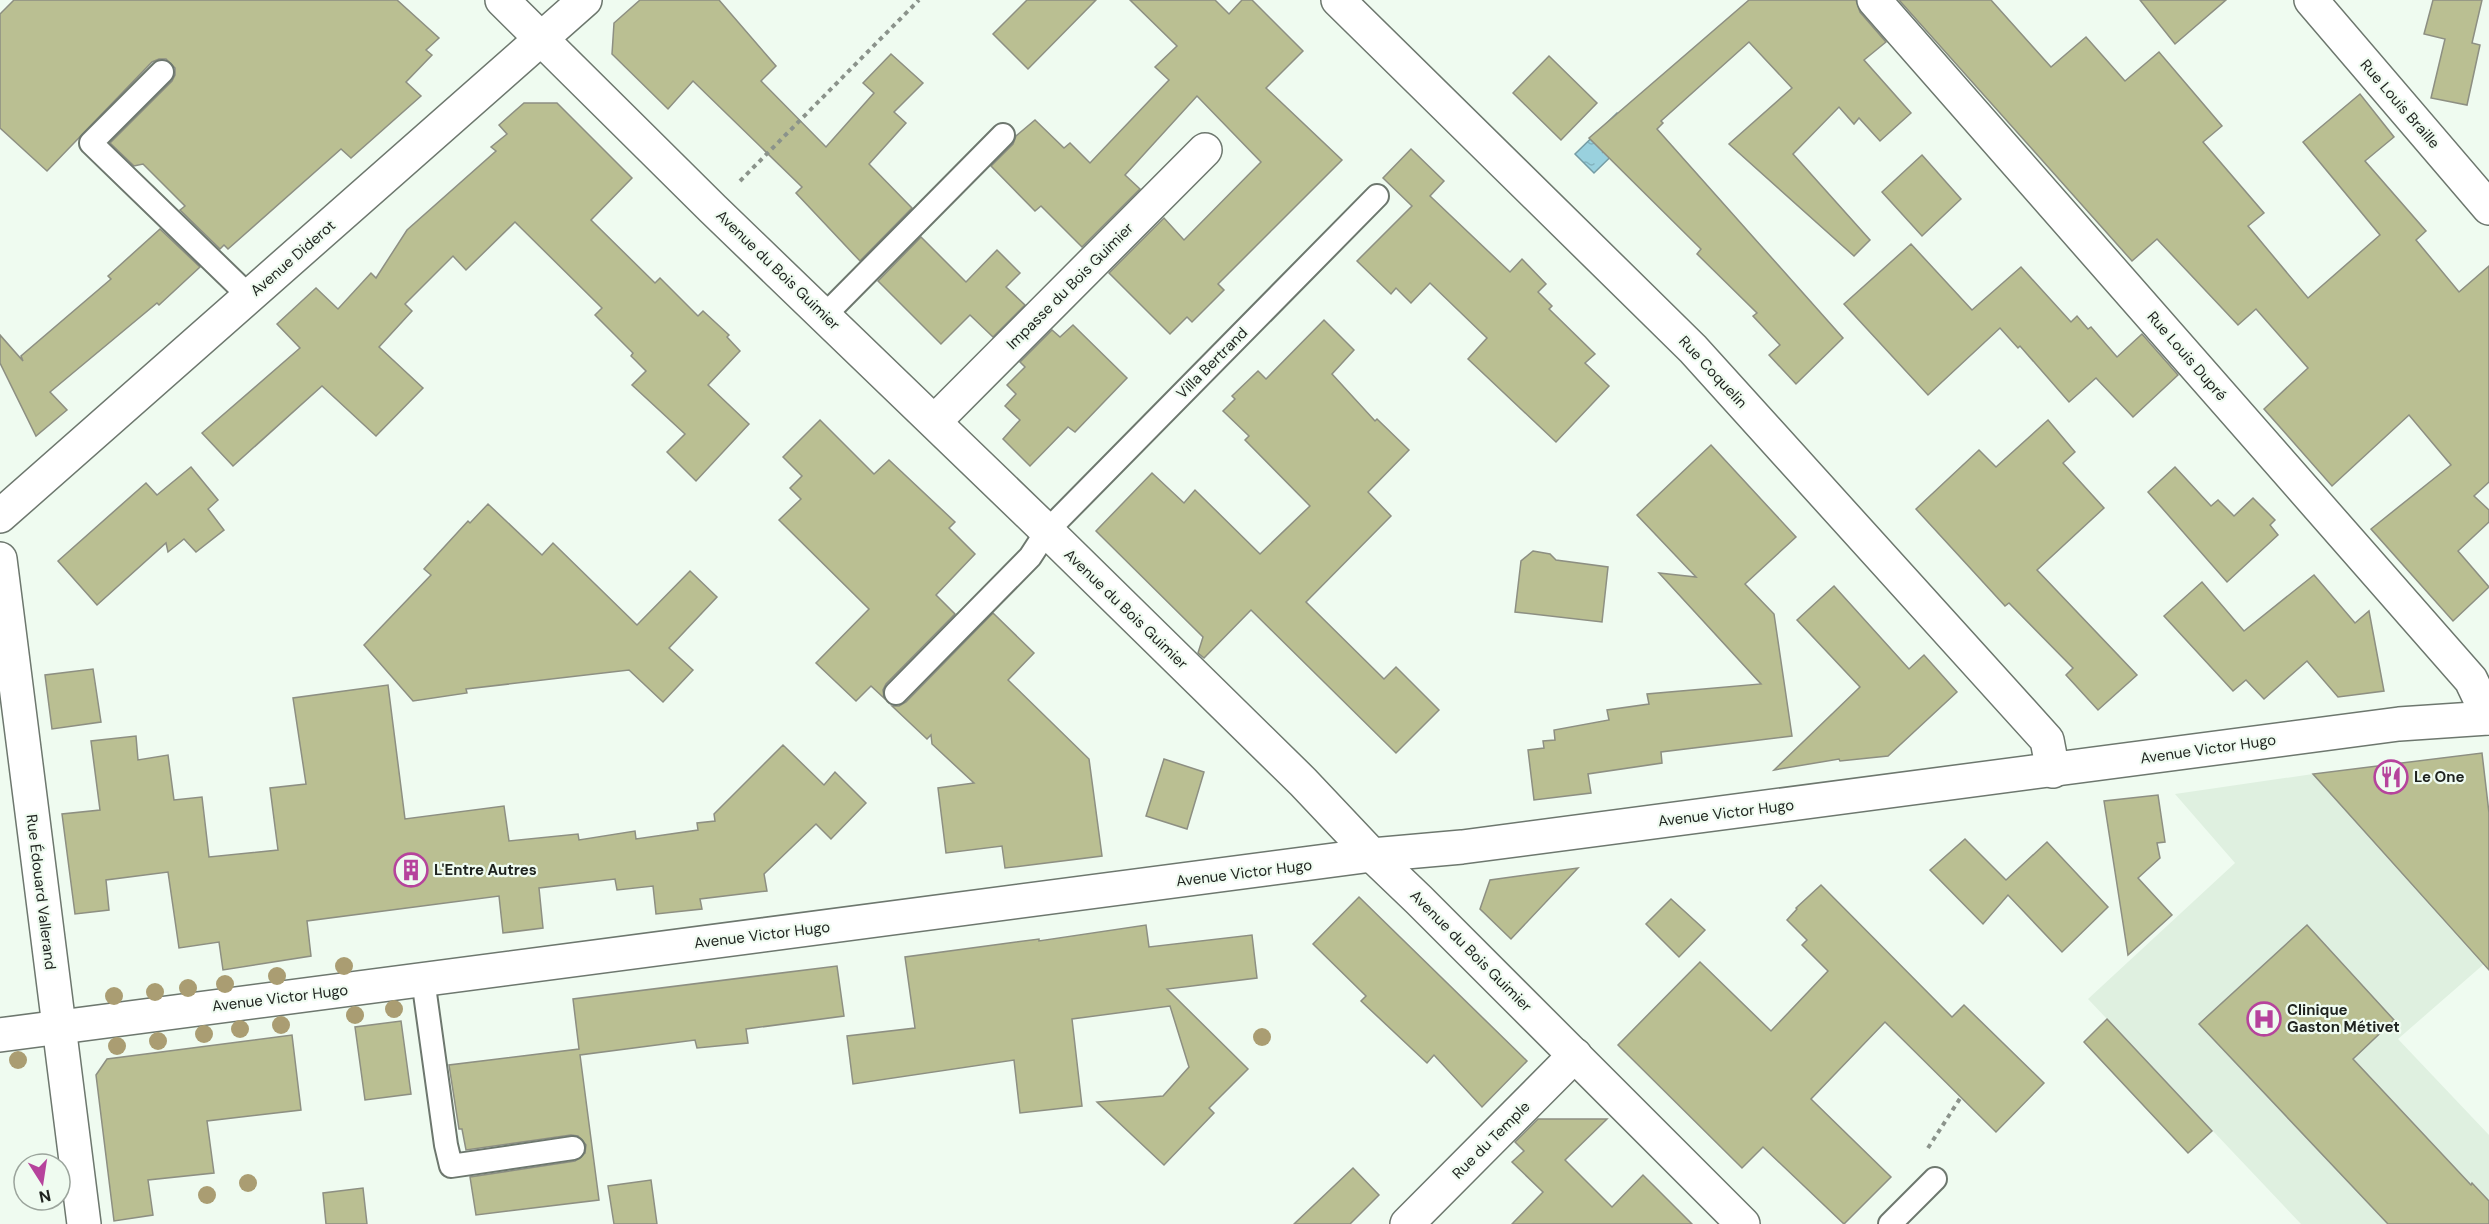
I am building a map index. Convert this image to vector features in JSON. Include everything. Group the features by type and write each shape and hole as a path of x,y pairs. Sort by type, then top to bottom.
{"street":[{"name":"Avenue du Bois Guimier","path":"502,0 1303,782 1372,855 1743,1224"},
{"name":"Avenue Diderot","path":"0,516 585,0"},
{"name":"Rue Coquelin","path":"1338,0 1693,349 2047,740 2053,771"},
{"name":"Rue Louis Dupré","path":"1874,0 2471,680 2489,718"},
{"name":"Rue Louis Braille","path":"2311,0 2489,208"},
{"name":"Impasse du Bois Guimier","path":"935,421 1205,150"},
{"name":"Rue Édouard Vallerand","path":"0,559 84,1224"},
{"name":"Avenue Victor Hugo","path":"0,1035 1372,855 1462,847 2053,771 2399,724 2489,718"},
{"name":"Rue du Temple","path":"1407,1224 1575,1055"}],"lane":[{"path":"162,72 91,143 249,296"},
{"path":"825,315 1003,135"},
{"name":"Villa Bertrand","path":"896,693 1030,557 1047,531 1377,196"},
{"path":"423,979 446,1144 452,1166 573,1149"},
{"path":"1890,1224 1935,1179"}],"path":[{"path":"737,185 918,0"}],"shaded area":[{"name":"Clinique Gaston Métivet","path":"2313,774 2484,964 2398,1039 2489,1135 2489,1224 2301,1224 2088,999 2235,863 2175,794"}],"water":[{"path":"1617,113 1636,132 1594,173 1575,154"}],"building":[{"path":"14,0 397,0 439,38 426,50 432,55 406,82 421,96 351,158 341,149 228,249 224,245 220,249 180,210 185,206 143,164 134,166 110,143 172,81 175,68 166,59 152,62 47,171 0,128 0,14"},
{"path":"640,0 719,0 776,66 761,81 826,147 874,93 863,83 891,54 923,83 894,112 906,123 869,164 912,208 860,261 796,193 802,187 693,81 668,109 612,54 614,23"},
{"path":"1027,0 1096,0 1028,69 993,34"},
{"path":"1130,0 1215,0 1229,14 1242,0 1252,0 1303,51 1266,88 1342,160 1218,284 1224,290 1192,322 1187,317 1170,334 1109,273 1164,218 1184,240 1261,162 1197,96 1125,175 1140,189 1082,247 1041,206 1035,211 991,166 1013,144 1016,136 1035,120 1064,148 1070,143 1090,163 1169,80 1155,67 1177,46"},
{"path":"1749,0 1856,0 1860,12 1886,42 1864,60 1911,113 1880,141 1859,118 1854,124 1839,107 1793,154 1870,240 1854,256 1729,144 1792,88 1749,42 1661,121 1663,123 1657,129 1843,338 1796,384 1769,355 1780,345 1753,316 1757,313 1697,254 1701,249 1589,138"},
{"path":"1899,0 1991,0 2051,67 2086,37 2125,81 2159,52 2222,126 2203,142 2264,213 2248,226 2308,298 2380,235 2303,142 2360,94 2394,137 2365,161 2426,231 2416,240 2459,292 2489,266 2489,482 2474,496 2489,510 2489,522 2458,551 2489,587 2453,621 2371,529 2451,465 2409,415 2332,486 2264,409 2308,368 2256,309 2238,325 2157,239 2132,261"},
{"path":"2140,0 2226,0 2175,44"},
{"path":"2433,0 2482,0 2472,43 2480,45 2467,105 2431,98 2445,39 2424,34"},
{"path":"1549,56 1597,103 1561,140 1513,93"},
{"path":"524,103 557,103 632,178 591,220 655,283 660,278 698,316 703,311 729,335 727,337 740,351 708,385 749,424 696,481 667,452 685,434 632,385 646,371 631,356 633,353 595,315 602,308 515,222 466,270 453,256 405,304 412,311 379,347 423,388 376,436 322,386 233,466 202,433 300,348 277,324 316,288 338,309 371,273 376,278 407,230 496,151 491,147 507,134 499,125"},
{"path":"1411,149 1444,181 1430,196 1510,272 1522,259 1546,284 1538,292 1552,306 1549,309 1595,354 1585,363 1609,386 1556,442 1468,359 1487,338 1430,283 1411,303 1396,288 1391,294 1357,261 1412,206 1383,178"},
{"path":"1922,155 1961,199 1922,236 1882,192"},
{"path":"160,229 200,267 159,305 157,303 50,392 67,410 36,436 0,363 0,335 23,361 21,356 111,279 108,276"},
{"path":"921,237 966,282 997,250 1020,273 1006,287 1025,305 993,337 970,315 941,344 878,281"},
{"path":"1911,244 1972,310 2021,267 2071,322 2077,316 2088,329 2091,327 2117,357 2142,334 2178,375 2133,417 2096,378 2069,402 2020,346 2018,348 2000,328 1928,395 1844,304"},
{"path":"1324,320 1354,350 1332,374 1375,421 1377,419 1409,450 1368,492 1391,516 1306,602 1384,679 1396,667 1439,710 1396,753 1251,610 1204,658 1198,653 1203,637 1096,531 1152,473 1184,503 1195,490 1260,554 1310,506 1245,440 1249,436 1223,411 1235,399 1232,396 1258,371 1266,379"},
{"path":"1073,325 1127,378 1075,432 1068,427 1030,466 1003,439 1020,420 1005,406 1016,394 1007,385 1025,367 1020,362 1052,330 1060,337"},
{"path":"820,420 874,474 889,460 955,522 949,528 975,554 936,595 955,614 886,684 883,690 884,698 871,686 856,701 816,663 869,609 779,520 801,499 790,488 802,476 783,457"},
{"path":"2048,420 2075,452 2063,463 2104,508 2037,570 2137,675 2098,710 2066,675 2073,668 2009,603 2005,606 1916,509 1979,450 1996,467"},
{"path":"1711,445 1796,537 1745,584 1774,614 1792,736 1661,752 1662,763 1588,774 1591,793 1534,800 1528,750 1544,748 1543,741 1555,740 1554,730 1609,720 1607,710 1649,704 1647,694 1761,684 1659,573 1696,577 1637,515"},
{"path":"191,467 218,500 208,509 224,530 196,552 184,539 168,552 166,543 97,605 58,561 146,483 157,495"},
{"path":"2175,467 2211,506 2218,500 2234,516 2253,498 2275,520 2270,525 2278,535 2227,582 2148,492"},
{"path":"488,504 542,555 553,543 637,625 690,571 717,597 669,648 693,670 663,702 629,670 466,689 467,693 413,701 364,645 431,575 424,569 468,521 470,523"},
{"path":"1533,551 1550,554 1556,560 1608,567 1602,622 1515,612 1521,561"},
{"path":"2314,575 2355,623 2369,611 2384,691 2338,697 2307,661 2264,699 2246,680 2233,691 2164,616 2202,582 2244,631"},
{"path":"1834,586 1909,669 1924,655 1957,692 1888,756 1840,761 1839,759 1774,770 1860,687 1797,620"},
{"path":"993,613 1034,653 1008,680 1089,759 1102,856 1005,868 1002,846 946,853 938,788 974,783 932,744 931,735 927,739 892,706 899,706 906,702"},
{"path":"93,669 101,722 52,729 45,675"},
{"path":"388,685 405,819 504,806 509,841 578,834 579,840 635,831 636,839 698,830 697,823 715,821 714,814 783,745 824,785 835,772 866,803 831,839 816,824 764,874 767,891 700,899 702,909 656,914 653,886 617,890 615,879 539,888 543,928 503,933 499,896 307,921 311,956 223,970 219,942 179,948 168,872 106,880 109,910 75,914 62,814 100,810 91,741 136,736 138,760 168,755 174,800 202,797 209,857 278,850 270,788 306,784 293,698"},
{"path":"2482,753 2489,813 2489,970 2313,774"},
{"path":"1164,759 1204,772 1187,829 1146,816"},
{"path":"2158,795 2165,842 2157,843 2160,858 2138,878 2172,915 2128,955 2104,801"},
{"path":"1965,839 2006,880 2047,842 2108,907 2062,952 2008,895 1983,924 1930,870"},
{"path":"1578,868 1511,939 1480,909 1490,880"},
{"path":"1821,885 1952,1017 1964,1005 2044,1083 1996,1132 1885,1022 1811,1099 1891,1177 1844,1224 1763,1147 1742,1168 1618,1045 1700,962 1771,1031 1828,971 1802,945 1807,940 1787,920 1796,908"},
{"path":"1359,897 1527,1061 1482,1107 1434,1055 1427,1063 1361,1001 1366,996 1313,944"},
{"path":"1671,899 1705,930 1679,957 1646,924"},
{"path":"1146,925 1149,947 1252,935 1257,978 1167,989 1248,1069 1209,1108 1214,1113 1164,1165 1097,1102 1163,1096 1189,1067 1170,1006 1072,1019 1082,1106 1020,1113 1014,1060 853,1084 847,1036 915,1028 905,957"},
{"path":"2307,925 2394,1020 2353,1059 2471,1185 2472,1183 2489,1201 2489,1224 2388,1224 2199,1024"},
{"path":"837,966 844,1016 746,1029 748,1043 697,1048 695,1040 580,1055 599,1200 476,1215 470,1177 575,1161 585,1153 586,1145 578,1136 571,1135 466,1150 462,1129 459,1129 449,1065 579,1049 573,999"},
{"path":"2107,1019 2212,1131 2188,1153 2084,1042"},
{"path":"401,1021 411,1094 365,1100 355,1027"},
{"path":"292,1035 301,1110 207,1121 214,1173 148,1180 153,1215 114,1221 96,1075 107,1059"},
{"path":"1538,1119 1607,1119 1565,1160 1612,1207 1643,1175 1692,1224 1512,1224 1543,1192 1512,1162 1524,1151 1515,1142"},
{"path":"1353,1168 1379,1195 1350,1224 1294,1224"},
{"path":"651,1180 657,1224 614,1224 608,1186"},
{"path":"363,1188 367,1224 326,1224 323,1193"}],"place":[{"name":"Le One","path":"2391,777"},
{"name":"L'Entre Autres","path":"411,870"},
{"name":"Clinique Gaston Métivet","path":"2264,1019"}]}
